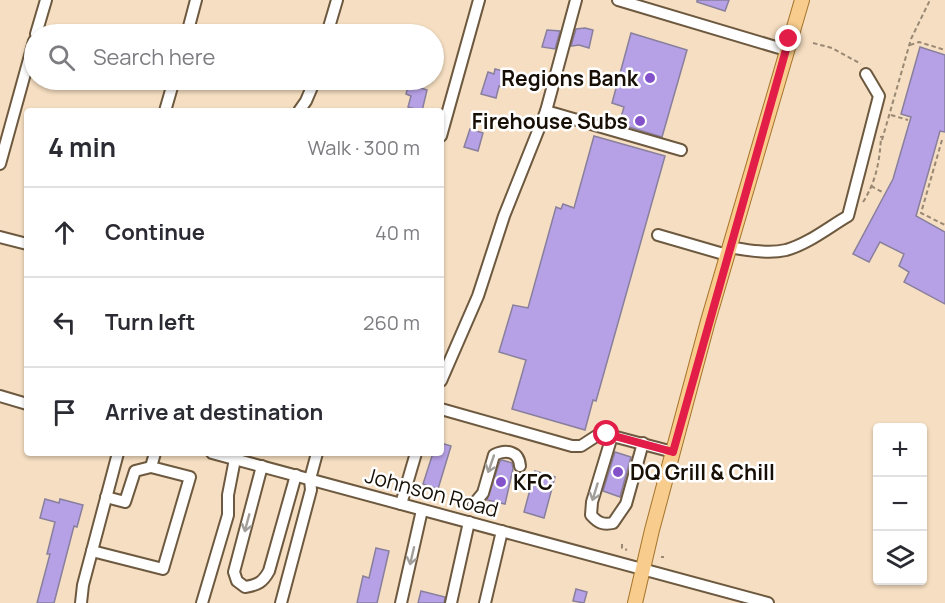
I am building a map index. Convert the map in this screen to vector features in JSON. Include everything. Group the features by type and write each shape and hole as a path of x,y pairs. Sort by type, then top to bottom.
{"main road":[{"path":"635,603 673,452 728,251 802,0"}],"street":[{"path":"39,24 46,0"},
{"path":"190,24 196,0"},
{"path":"330,24 337,0"},
{"path":"444,125 479,0"},
{"path":"444,374 478,296 504,216 546,111 576,0"},
{"path":"619,0 786,50"},
{"path":"658,235 728,251 785,250 848,216 879,96 866,74"},
{"path":"0,164 24,77"},
{"path":"166,108 171,90"},
{"path":"301,108 311,90"},
{"path":"546,111 681,150"},
{"path":"0,237 24,243"},
{"path":"0,396 24,403"},
{"path":"444,410 560,444 581,446 601,434 673,452"},
{"path":"612,436 591,502 591,515 605,525 613,523 623,510 642,443"},
{"path":"473,505 483,492 494,455 500,452 515,453 519,457 520,466"},
{"path":"81,603 117,456"},
{"path":"151,467 154,456"},
{"name":"Johnson Road","path":"224,456 764,603"},
{"path":"281,603 311,489 310,479 317,456"},
{"path":"402,504 415,456"},
{"path":"202,603 228,515 228,495 235,459"},
{"path":"262,466 234,572 237,581 245,587 257,585 264,580 269,571 296,475"},
{"path":"92,551 163,569 190,477 151,467 135,471 126,502 106,497"},
{"path":"401,603 422,510"},
{"path":"451,603 469,522"},
{"path":"485,603 502,531"}],"path":[{"path":"880,146 909,45 930,0"},
{"path":"909,45 919,42 945,50"},
{"path":"881,113 908,120"},
{"path":"942,140 921,213 945,225"},
{"path":"872,186 884,193"},
{"path":"622,543 622,548 627,550"}],"building":[{"path":"697,0 729,0 725,11 697,2"},
{"path":"576,29 593,30 589,48 579,45 571,46"},
{"path":"547,30 560,31 555,49 542,47"},
{"path":"631,33 687,50 662,137 619,124 624,107 612,103"},
{"path":"920,47 945,55 945,132 940,131 916,216 945,232 945,304 904,282 909,272 899,266 904,254 880,242 869,262 853,254 893,179 911,117 901,114"},
{"path":"495,69 508,72 504,88 499,86 496,98 481,94 488,72 494,74"},
{"path":"407,90 427,90 423,108 408,107 411,96 406,94"},
{"path":"470,129 483,133 478,151 464,147"},
{"path":"594,136 665,156 596,401 593,400 585,430 512,409 526,360 499,352 513,305 528,308 556,207 561,209 563,204 574,208"},
{"path":"444,444 451,446 438,489 423,484 432,456 444,456"},
{"name":"DQ Grill & Chill","path":"615,452 631,457 620,497 603,491"},
{"name":"KFC","path":"502,460 512,463 513,469 505,504 487,500"},
{"path":"535,471 555,477 544,518 524,512"},
{"path":"45,499 59,503 60,499 83,505 77,527 74,526 54,603 37,603 50,554 47,554 55,522 40,518"},
{"path":"376,548 389,551 377,603 357,603 363,576 369,578"},
{"path":"576,589 587,592 584,603 573,601"},
{"path":"421,591 445,597 444,603 418,603"}],"place":[{"name":"Regions Bank","path":"650,78"},
{"name":"Firehouse Subs","path":"640,121"},
{"name":"DQ Grill & Chill","path":"618,472"},
{"name":"KFC","path":"501,482"}],"route":[{"path":"607,434 673,452 789,39"}]}
